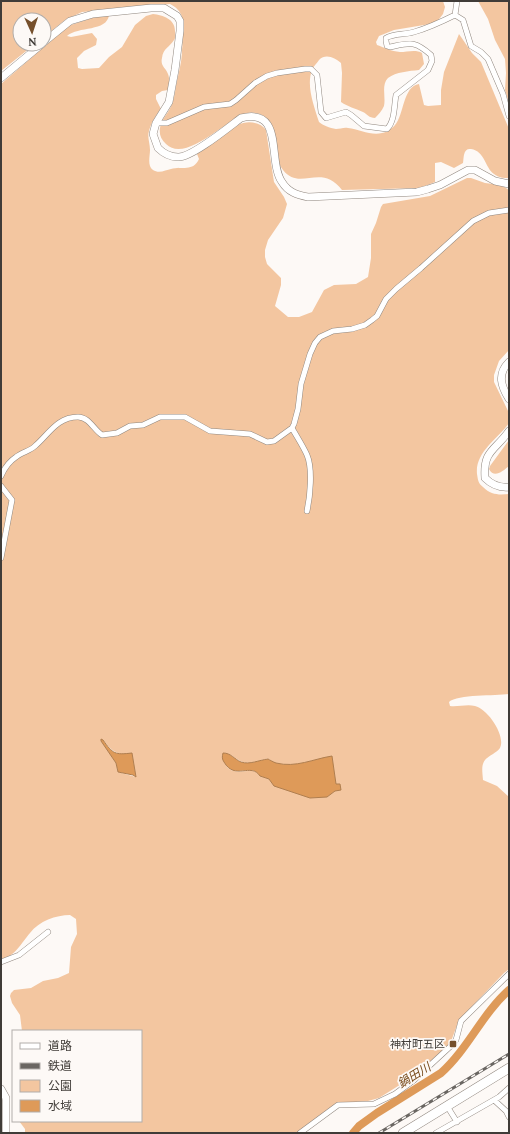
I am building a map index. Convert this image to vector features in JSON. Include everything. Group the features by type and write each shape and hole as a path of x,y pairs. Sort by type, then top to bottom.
{"highway":[{"path":"408,1132 509,1068"}],"street":[{"path":"455,15 457,1"},
{"path":"52,36 70,21 94,14 164,8 177,16 180,21 175,70 169,102 156,123 153,134 158,148 170,156 179,157 196,150 241,118 250,116 263,119 269,126 277,171 281,181 295,194 308,197 417,192 428,190 440,185 468,170 475,170 495,181 509,184"},
{"path":"455,15 463,20 471,46 481,52 488,59 503,94 509,116"},
{"path":"156,123 167,123 204,108 230,104 267,76 305,69 315,71 317,75 321,112 326,118 346,112 364,126 387,130 390,127 396,95 428,70 432,61 431,55 412,43 390,47 387,46 386,38 391,35 412,33 427,28 455,15"},
{"path":"1,78 32,52"},
{"path":"1,476 9,463 16,456 35,447 57,423 78,417 89,421 102,435 114,434 130,426 143,426 160,417 187,418 210,431 250,434 268,442 274,441 292,428 294,424 298,409 301,384 310,354 315,343 320,337 333,331 352,329 366,325 376,316 386,299 396,289 473,221 489,213 509,210"},
{"path":"509,362 503,368 501,386 509,399"},
{"path":"292,428 310,462 310,498 307,511"},
{"path":"509,431 489,453 484,469 485,478 489,482 496,486 509,487"},
{"path":"1,486 12,500 1,558"},
{"path":"1,962 19,955 48,932"},
{"path":"300,1133 338,1105 374,1104 395,1094 414,1080 453,1044 456,1040 461,1022 509,974"},
{"path":"436,1133 494,1100 509,1088"},
{"path":"1,1089 6,1098 4,1111 6,1133"},
{"path":"494,1100 506,1111 509,1117"},
{"path":"447,1106 457,1122"}],"green space":[{"path":"1,1 443,1 445,7 443,14 436,23 394,30 379,36 376,42 377,45 397,52 420,52 422,53 424,64 419,70 399,73 388,78 384,88 384,106 375,118 370,117 363,112 341,102 341,63 333,58 327,57 319,60 314,66 310,76 310,89 319,122 336,129 346,128 374,134 385,132 393,128 398,120 407,95 414,86 419,84 424,105 441,105 441,90 444,72 459,34 472,53 481,62 509,129 509,178 501,178 494,174 476,150 468,149 465,151 463,163 454,168 441,162 435,163 435,182 420,188 342,190 334,182 326,178 319,177 304,179 290,176 279,164 271,124 267,118 260,114 252,113 239,117 195,144 184,148 174,149 166,144 160,135 162,122 173,102 181,59 182,17 176,8 170,4 82,12 65,20 52,31 52,12 12,12 12,52 25,52 1,71"},
{"path":"478,1 509,1 509,104 505,90 505,59 495,40 488,19"},
{"path":"153,14 161,15 168,18 173,23 175,39 165,50 162,61 162,65 169,78 168,90 162,91 156,95 156,99 161,109 152,122 148,133 150,150 149,161 153,170 158,172 194,166 199,159 197,154 222,135 242,123 249,122 261,125 266,130 274,182 287,204 283,218 268,240 265,250 265,257 267,264 281,278 281,285 275,306 288,317 299,317 312,312 324,290 334,285 356,284 368,277 371,258 371,234 383,204 430,196 467,178 485,183 501,185 509,190 509,350 499,361 494,375 494,382 509,413 509,423 479,459 477,474 480,484 489,492 509,494 509,694 468,696 454,699 449,702 450,706 472,705 480,708 495,724 500,737 500,748 486,759 482,771 483,780 497,786 509,797 509,969 459,1020 450,1044 414,1076 379,1098 368,1101 343,1103 304,1133 25,1133 25,1129 20,1122 142,1122 142,1030 22,1030 20,1015 12,1003 10,996 14,990 31,988 43,981 58,978 69,973 71,947 77,934 76,919 70,915 59,916 43,922 34,929 14,953 1,959 1,84 38,52 52,52 52,40 68,26 98,16 109,15 103,24 72,33 67,36 71,37 92,33 97,39 96,45 84,51 77,58 78,68 99,68 109,57 122,47 135,25 146,16","holes":["101,740 103,740 115,752 132,754 136,777 118,772 116,763","231,755 246,763 258,762 266,759 274,763 291,765 311,762 322,758 336,784 335,791 327,797 274,784 269,779 260,776 254,771 237,772 232,770 227,767 223,760"]},
{"path":"509,440 509,466 496,474 491,472 489,469 490,466"}],"water":[{"path":"101,739 112,751 122,754 132,753 136,777 118,772 116,763"},
{"path":"223,753 228,754 244,763 268,759 276,763 297,764 332,756 336,784 340,784 341,790 335,791 327,797 310,798 274,786 269,779 260,776 256,772 248,770 233,770 223,761"}],"waterway":[{"name":"鍋田川","path":"353,1133 359,1126 377,1113 441,1073 451,1064 499,999 509,990"}],"railway":[{"path":"379,1133 509,1054"}],"place":[{"name":"神村町五区","path":"453,1044"}]}
